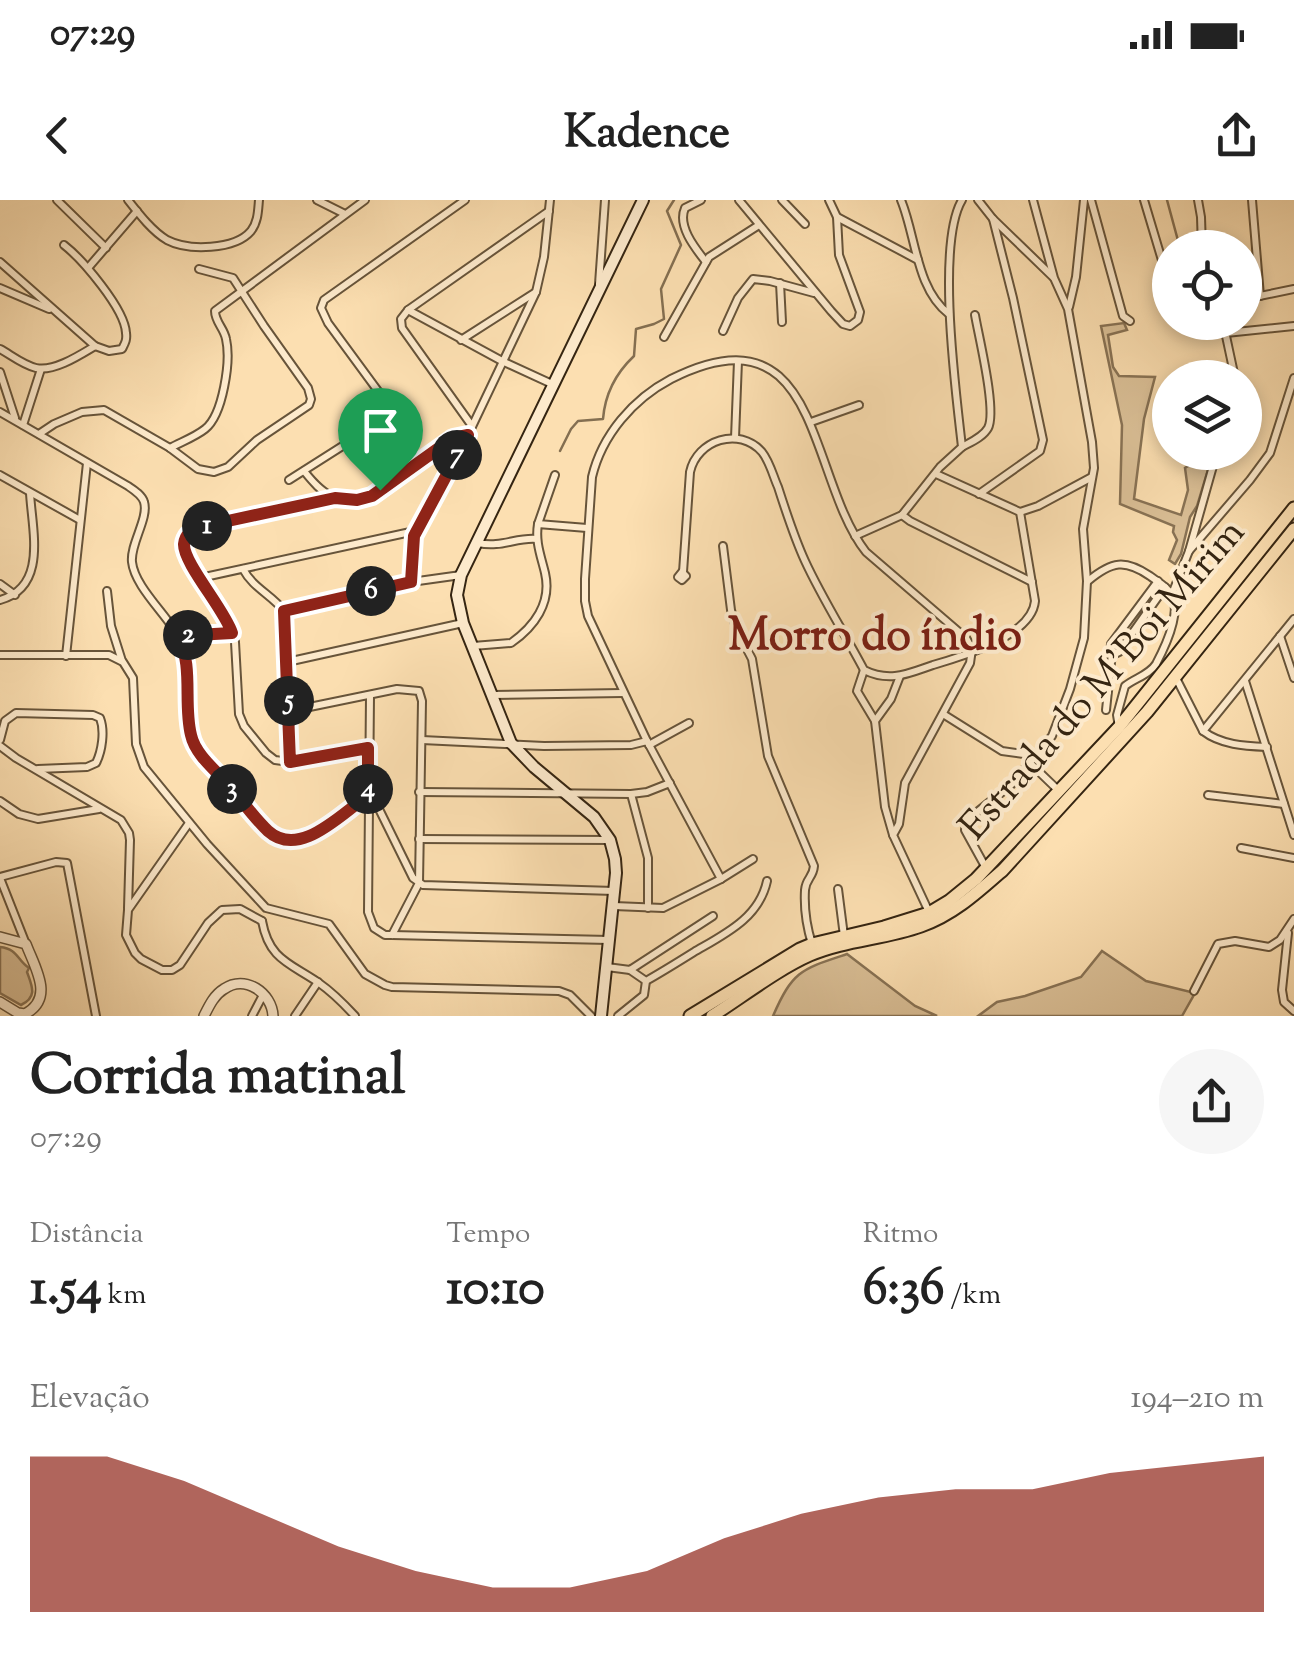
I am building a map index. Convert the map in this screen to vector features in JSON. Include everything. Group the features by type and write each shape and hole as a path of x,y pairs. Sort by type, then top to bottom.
{"main road":[{"path":"601,1016 616,890 616,859 610,840 602,826 511,743 463,624 456,595 461,575 643,200"},
{"name":"Estrada do M'Boi Mirim","path":"690,1016 787,956 910,930 934,921 968,900 1123,731 1294,508"},
{"name":"Estrada do M'Boi Mirim","path":"1142,708 1175,677 1294,529"},
{"name":"Estrada do M'Boi Mirim","path":"712,1016 813,949 844,936 929,913 991,873 997,858 1046,814 1059,792 1123,731"}],"street":[{"path":"56,200 106,248"},
{"path":"128,200 170,241 204,247 248,234 255,224 259,200"},
{"path":"318,200 345,214"},
{"path":"170,448 207,428 220,404 226,339 215,311 365,200"},
{"path":"289,480 390,413 328,323 321,308 324,300 465,200"},
{"path":"411,582 416,531 468,435 536,292 550,200"},
{"path":"599,287 606,200"},
{"path":"700,200 685,208 682,218 706,262"},
{"path":"739,200 816,294 839,320 850,326 858,320 860,312 839,255 837,217 829,200"},
{"path":"782,200 805,224"},
{"path":"962,200 953,219 950,315 962,447"},
{"path":"978,200 1054,278"},
{"path":"991,873 971,843 964,824 1031,764 1052,736 1084,638 1087,581 1082,529 1092,476 1092,442 1068,309 1054,278 1032,200"},
{"path":"1068,309 1088,200"},
{"path":"1088,200 1123,316 1130,321"},
{"path":"1144,200 1153,230"},
{"path":"1198,200 1201,230"},
{"path":"1252,200 1254,230"},
{"path":"904,202 919,261 935,300 950,315"},
{"path":"472,426 402,328 402,320 408,310 550,211"},
{"path":"88,268 137,212"},
{"path":"837,217 919,261"},
{"path":"979,494 1040,451 1043,440 1014,298 993,219"},
{"path":"664,337 711,256 759,225"},
{"path":"0,262 95,346 119,351 126,336 124,323 103,286 64,244"},
{"path":"39,434 82,412 100,410 203,471 220,471 311,403 308,388 233,278 199,270"},
{"path":"723,331 748,282 758,279 816,294"},
{"path":"780,284 782,322"},
{"path":"0,288 54,311"},
{"path":"1262,296 1294,289"},
{"path":"462,340 536,292"},
{"path":"408,310 552,384"},
{"path":"855,536 902,515 947,460 988,428 991,411 976,316"},
{"path":"1262,329 1294,326"},
{"path":"0,349 41,369 95,346"},
{"path":"735,438 738,361"},
{"path":"721,879 622,693 587,610 584,592 594,468 607,441 628,412 655,388 716,363 760,365 792,391 812,422 839,504 866,552 966,638 973,654 905,784 899,824 893,835"},
{"path":"19,422 41,369"},
{"path":"0,372 19,422"},
{"path":"1189,551 1270,453 1294,378"},
{"path":"812,422 859,405"},
{"path":"0,412 128,486 143,499 145,508 132,566 178,636 186,662 193,743 268,831 285,840 300,840 368,798 374,800 404,862 419,883 616,890"},
{"path":"368,748 290,762 270,757 241,721 232,633 184,548 195,528 335,498 357,500 372,496 453,438 468,435"},
{"path":"684,572 691,467 700,452 717,441 735,438 750,442 766,457 804,559 864,670 900,676 973,654 1028,620 1034,609 1032,582 1020,512"},
{"path":"66,656 87,463"},
{"path":"1123,731 1117,715 1126,686 1156,664 1174,618 1172,594 1189,551 1211,470"},
{"path":"304,472 335,498"},
{"path":"473,646 512,644 536,620 547,592 538,524 555,474"},
{"path":"936,474 1020,512 1092,476"},
{"path":"0,475 80,520"},
{"path":"0,600 15,595 28,582 34,548 30,493"},
{"path":"902,515 1032,582"},
{"path":"538,524 587,528"},
{"path":"200,578 416,531"},
{"path":"477,543 504,545 524,538 537,539"},
{"path":"723,546 730,610 752,659 768,756 813,862 814,874 804,887 813,949"},
{"path":"1087,581 1106,568 1121,564 1133,566 1172,594"},
{"path":"242,570 252,584 284,611 290,762"},
{"path":"284,611 411,582 461,575"},
{"path":"0,584 15,595"},
{"path":"1106,710 1111,644 1161,584"},
{"path":"107,591 111,626 133,678 136,744 144,766 266,908 329,924 365,974 385,985 559,991 570,995 591,1016"},
{"path":"1204,730 1294,619"},
{"path":"287,662 463,624"},
{"path":"178,636 232,633"},
{"path":"1280,636 1294,678"},
{"path":"0,655 109,655 123,662"},
{"path":"864,670 858,690 876,721 893,835 929,913"},
{"path":"876,721 900,676"},
{"path":"1175,677 1204,730 1218,740 1267,747"},
{"path":"1245,680 1294,835"},
{"path":"1126,686 1142,708"},
{"path":"290,711 397,690 418,690 422,701 419,883 392,935"},
{"path":"492,696 622,693"},
{"path":"370,696 368,912 374,928 385,935 609,940"},
{"path":"38,769 87,767 96,763 100,718 16,713 5,722 0,743 16,758 121,820 130,834 126,931 130,945 142,959 168,971 180,965 208,923 222,910 240,910 262,920"},
{"path":"943,714 1002,751 1038,756"},
{"path":"422,740 630,745 648,743 689,724"},
{"path":"1031,764 1059,792"},
{"path":"419,792 631,794 670,783"},
{"path":"631,794 648,858 648,908"},
{"path":"1208,794 1284,804"},
{"path":"0,801 19,814 38,819 101,808"},
{"path":"128,910 190,823"},
{"path":"418,839 610,840"},
{"path":"1242,848 1294,858"},
{"path":"614,906 663,908 753,859"},
{"path":"0,1002 25,1014 41,998 42,984 0,877 56,862 67,863 96,1016"},
{"path":"646,981 740,924 760,900 767,880"},
{"path":"128,884 145,888"},
{"path":"838,888 844,936"},
{"path":"266,908 262,920 274,953 318,982 355,1016"},
{"path":"630,970 712,916"},
{"path":"1194,991 1222,942 1235,940 1269,948 1292,923"},
{"path":"1292,923 1282,990 1284,1002 1294,1011"},
{"path":"0,937 26,944"},
{"path":"606,967 630,970 646,981"},
{"path":"618,1016 644,995 646,981"},
{"path":"295,1016 318,982"},
{"path":"204,1016 220,992 229,986 246,984 264,994 272,1004 273,1016"},
{"path":"252,1016 264,994"},
{"path":"584,1008 601,1016"}],"shaded area":[{"path":"1124,323 1127,330 1108,335 1113,367 1119,376 1152,377 1134,499 1181,515 1188,490 1185,470 1208,470 1175,564 1169,560 1177,540 1174,526 1120,504 1122,425 1101,326"},
{"path":"0,947 14,952 29,968 32,995 21,1005 0,993"},
{"path":"1102,951 1146,981 1195,993 1182,1016 978,1016 997,1002 1081,977"},
{"path":"847,954 915,1006 937,1016 773,1016 787,989 801,973"}],"waterway":[{"path":"560,451 578,421 603,419 612,384 634,356 636,329 664,319 661,289 681,245 667,211 674,200"},
{"path":"1167,200 1175,230"}],"district":[{"name":"Morro do índio","path":"875,638"}],"route":[{"path":"468,435 414,536 411,582 284,611 290,762 368,748 368,798 310,836 285,840 257,820 191,738 186,662 178,636 232,633 187,557 184,541 195,528 335,498 362,499 380,490 453,438 468,435"}]}
